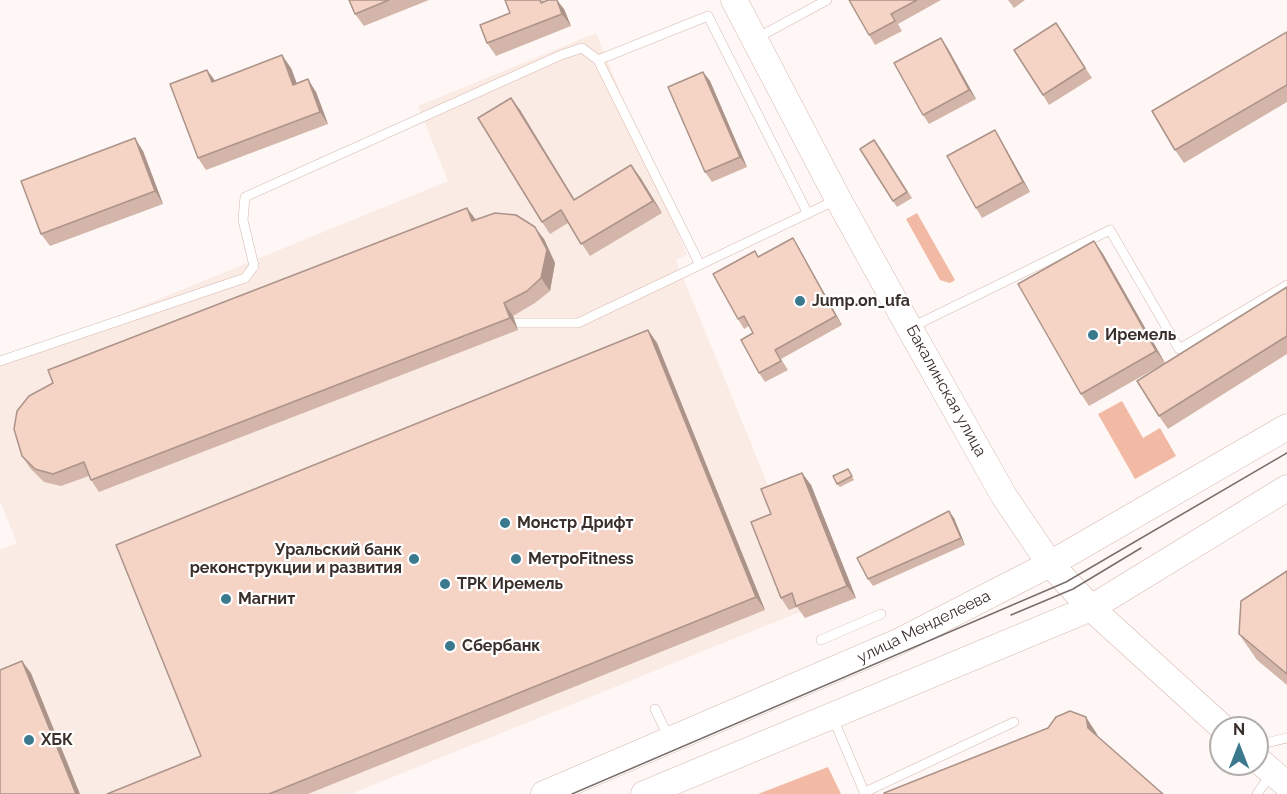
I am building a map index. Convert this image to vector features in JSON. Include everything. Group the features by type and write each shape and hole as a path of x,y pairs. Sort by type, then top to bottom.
{"main road":[{"name":"Бакалинская улица","path":"735,2 838,199 1004,496 1050,564 1091,608 1210,716"},
{"name":"улица Менделеева","path":"544,794 898,642 1050,564 1287,427"},
{"path":"644,794 676,784 1091,608 1287,488"}],"lane":[{"path":"754,39 827,0"},
{"path":"598,60 708,16 808,214"},
{"path":"0,361 245,278 254,266 243,220 245,197 561,55 582,48 598,60 700,265"},
{"path":"515,323 578,323 838,199"},
{"path":"910,328 1110,230 1179,349 1287,285"},
{"path":"820,640 882,614"},
{"path":"655,710 670,740"},
{"path":"832,716 865,793 1014,722"},
{"path":"1269,742 1287,738"},
{"path":"1257,794 1272,772"}],"shaded area":[{"path":"596,33 687,255 676,260 817,605 351,794 0,794 0,550 17,543 0,501 0,364 448,181 418,106"},
{"path":"917,213 955,280 950,283 940,280 906,219"},
{"path":"1122,401 1143,438 1160,428 1176,456 1135,479 1098,414"},
{"path":"828,767 841,794 758,794"}],"building":[{"path":"349,0 389,0 355,14"},
{"path":"505,0 540,0 541,3 557,0 562,14 487,43 480,25 510,13"},
{"path":"849,0 917,0 891,14 895,21 869,35"},
{"path":"1056,23 1085,68 1043,95 1014,50"},
{"path":"1287,32 1287,85 1175,150 1152,111"},
{"path":"941,38 969,90 923,115 894,63"},
{"path":"282,55 293,85 308,79 320,112 198,158 170,84 207,70 212,82"},
{"path":"703,72 740,157 705,172 668,87"},
{"path":"511,98 574,200 631,165 653,201 581,244 561,210 542,222 478,118"},
{"path":"995,130 1023,182 976,208 947,156"},
{"path":"135,138 155,191 41,234 21,181"},
{"path":"874,140 907,192 893,201 860,149"},
{"path":"467,208 472,221 495,213 516,215 535,227 547,250 541,278 527,291 504,303 510,318 91,480 84,462 53,474 35,469 22,456 14,429 17,411 29,396 53,383 48,370"},
{"path":"793,238 836,316 775,350 781,361 759,373 741,340 753,333 744,316 738,319 713,274 755,251 758,257"},
{"path":"1094,241 1156,351 1081,394 1018,284"},
{"path":"1287,287 1287,336 1159,416 1137,381"},
{"name":"ТРК Иремель","path":"648,330 756,597 269,794 107,794 201,756 116,545"},
{"path":"848,469 852,476 837,484 833,476"},
{"path":"802,473 847,586 796,606 792,593 781,598 751,522 771,514 761,489"},
{"path":"949,511 961,538 868,579 857,558"},
{"path":"1287,571 1287,674 1239,634 1241,601"},
{"name":"ХБК","path":"22,661 76,794 0,794 0,670"},
{"path":"1070,711 1086,717 1088,728 1163,794 884,794 1048,728 1056,717"}],"tram line":[{"path":"572,794 1066,582 1287,453"},
{"path":"1011,615 1073,589 1141,548"}],"place":[{"name":"Jump.on_ufa","path":"800,301"},
{"name":"Иремель","path":"1093,335"},
{"name":"Монстр Дрифт","path":"505,523"},
{"name":"Уральский банк реконструкции и развития","path":"414,559"},
{"name":"МетроFitness","path":"516,559"},
{"name":"ТРК Иремель","path":"445,584"},
{"name":"Магнит","path":"226,599"},
{"name":"Сбербанк","path":"450,646"},
{"name":"ХБК","path":"29,740"}]}
